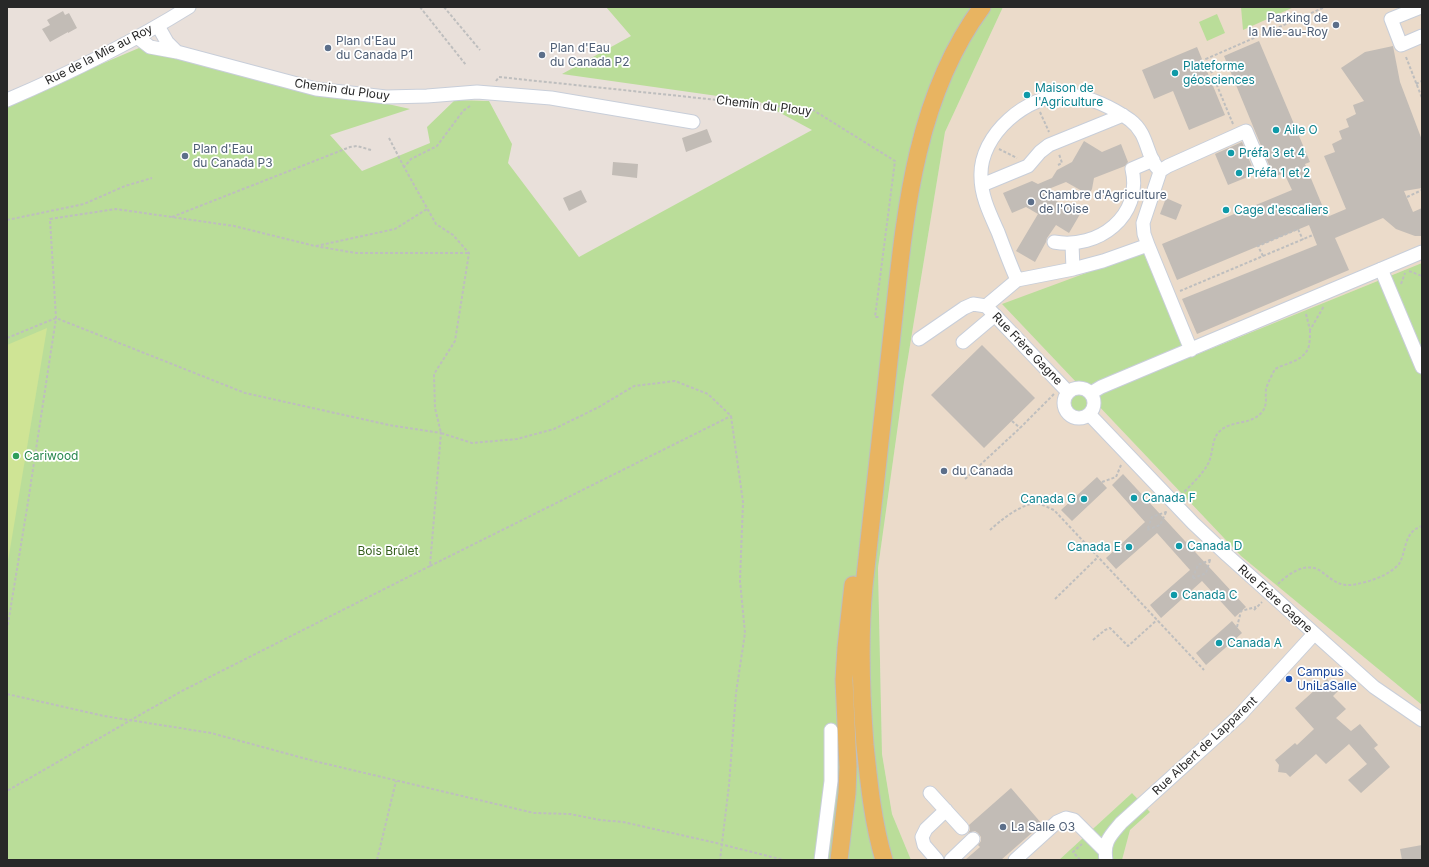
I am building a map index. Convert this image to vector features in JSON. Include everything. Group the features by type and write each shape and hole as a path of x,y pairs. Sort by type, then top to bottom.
{"main road":[{"path":"840,860 847,793 848,767 844,680 846,648 899,195 906,156 914,124 928,86 953,33 970,7"},
{"path":"884,860 875,821 867,763 862,699 861,636 864,586 899,277 913,178 929,113 949,63 967,30 982,7"},
{"path":"851,604 850,674 852,733 863,819 873,860"}],"street":[{"name":"Rue de la Mie au Roy","path":"7,100 82,65 158,26 190,7"},
{"path":"1421,7 1391,19 1401,45 1422,36"},
{"path":"158,26 167,42 177,52"},
{"name":"Chemin du Plouy","path":"137,37 150,47 177,52 316,89 400,97 487,93 551,98 694,122"},
{"path":"1017,280 990,215 981,177 982,165 989,144 1006,122 1020,110 1035,102 1059,95 1083,98 1109,108 1134,124 1142,134 1153,160 1160,171"},
{"path":"982,185 1030,164 1040,152 1054,142 1122,115"},
{"path":"1191,350 1144,234 1143,223 1160,171 1246,131 1263,171"},
{"path":"1054,242 1072,244 1095,238 1117,223 1126,211 1132,196 1134,182 1132,169 1153,160"},
{"path":"1072,244 1073,269"},
{"path":"963,342 1017,280 1073,269 1103,261 1148,245"},
{"path":"1089,414 1094,405 1094,400 1091,394 1101,388 1422,252"},
{"path":"1381,269 1422,367"},
{"path":"919,339 964,308 973,304 991,311"},
{"name":"Rue Frère Gagne","path":"991,311 1068,392"},
{"name":"Rue Frère Gagne","path":"1091,394 1081,388 1073,389 1068,392 1063,402 1067,412 1071,416 1078,418 1089,414 1212,541 1374,687 1422,720"},
{"name":"Rue Albert de Lapparent","path":"1105,855 1110,836 1121,823 1239,716 1314,634"},
{"path":"821,860 831,781 831,730"},
{"path":"930,792 962,828"},
{"path":"937,860 924,845 922,837 926,829 946,810"},
{"path":"1015,860 1057,822 1066,818 1074,820 1105,855"},
{"path":"951,860 973,839"}],"path":[{"path":"420,7 466,65"},
{"path":"444,7 480,50"},
{"path":"1237,134 1206,59 1325,7"},
{"path":"1406,56 1422,98"},
{"name":"Chemin du Plouy","path":"487,93 499,77 813,110 895,161 875,317 884,317"},
{"path":"1416,84 1422,82"},
{"path":"404,167 411,159 437,146 463,111 487,93"},
{"path":"1035,102 1054,142"},
{"path":"389,138 436,224 453,235 469,253"},
{"path":"989,144 1030,164"},
{"path":"172,217 350,146 357,146 371,150"},
{"path":"7,220 84,204 125,186 152,178"},
{"path":"1407,198 1422,190"},
{"path":"7,630 56,318 50,220 116,209 234,226 315,246 356,253 469,253"},
{"path":"315,246 395,229 427,209"},
{"path":"1263,256 1258,246 1298,229 1303,240"},
{"path":"1169,296 1314,235"},
{"path":"430,566 441,433 435,408 434,374 455,341 469,253"},
{"path":"1406,270 1422,276"},
{"path":"1310,330 1334,289"},
{"path":"1179,498 1208,464 1213,442 1218,433 1226,427 1254,420 1266,406 1266,389 1275,368 1301,357 1308,348 1310,330 1304,302"},
{"path":"7,338 56,318 245,393 389,425 441,433 472,443 516,439 554,428 599,408 634,386 675,381 708,394 730,416 743,502 740,581 745,634 736,693 729,785 720,860"},
{"path":"965,479 1055,394"},
{"path":"7,791 180,692 730,416"},
{"path":"1012,421 1020,428"},
{"path":"1102,482 1116,476 1120,466 1123,463"},
{"path":"990,530 1002,519 1025,506 1038,504 1054,510 1204,670"},
{"path":"1166,512 1160,525 1146,530 1152,517 1166,512"},
{"path":"1276,587 1287,576 1305,568 1318,569 1334,582 1346,585 1357,584 1382,576 1398,565 1409,536 1417,528 1422,526"},
{"path":"1055,599 1098,557"},
{"path":"1210,560 1206,573 1192,579 1198,565 1210,560"},
{"path":"1254,610 1266,599"},
{"path":"1237,627 1241,611 1256,607"},
{"path":"1093,640 1105,630 1110,628 1128,646 1157,620"},
{"path":"7,694 104,716 211,733 314,762 534,813 570,814 600,820 623,822 784,860"},
{"path":"377,860 396,781"}],"shaded area":[{"path":"1003,7 1422,7 1422,263 1188,358 1002,304 1241,556 1422,705 1422,860 1122,860 1130,830 1150,812 1132,793 1059,860 911,860 892,814 882,754 878,568 904,382 945,132"}],"green space":[{"name":"Bois Brûlet","path":"606,7 1003,7 945,132 904,382 878,568 882,754 892,814 911,860 7,860 7,104 139,48 410,109 330,135 362,171 430,143 427,127 455,100 489,101 512,144 508,163 579,257 812,130 760,102 562,74 631,36"},
{"path":"1241,7 1294,7 1243,30"},
{"path":"1217,14 1225,33 1207,41 1199,22"},
{"path":"1143,252 1188,358 1422,263 1422,705 1241,556 1002,304"},
{"name":"Cariwood","path":"47,328 7,567 7,345"},
{"path":"1076,395 1082,395 1087,400 1085,409 1082,411 1076,411 1071,406 1071,400"},
{"path":"1132,793 1150,812 1130,830 1122,860 1059,860"}],"building":[{"path":"63,11 65,15 69,13 77,28 50,42 42,29 50,25 47,20"},
{"path":"1259,41 1310,162 1305,164 1327,217 1346,209 1324,156 1335,152 1332,144 1342,139 1339,131 1349,127 1346,119 1356,114 1353,105 1364,101 1341,68 1365,52 1393,46 1400,82 1422,140 1422,188 1404,191 1413,212 1422,208 1422,236 1415,236 1396,229 1383,218 1335,238 1349,270 1197,334 1182,299 1317,245 1309,225 1177,280 1162,244 1292,190 1284,173 1274,177 1224,56"},
{"path":"1197,47 1225,115 1189,130 1173,91 1154,99 1142,70"},
{"path":"707,129 712,142 686,152 682,138"},
{"name":"Chambre d'Agriculture de l'Oise","path":"1084,141 1102,152 1121,144 1128,162 1125,166 1094,178 1089,195 1066,182 1041,192 1065,206 1074,207 1086,204 1069,233 1056,225 1047,238 1035,262 1016,251 1038,214 1026,207 1012,213 1003,193 1032,181 1038,184 1052,178 1057,170 1072,162"},
{"path":"1242,142 1255,174 1228,185 1215,154"},
{"path":"613,162 638,164 637,178 612,175"},
{"path":"581,190 587,202 569,211 563,198"},
{"path":"1166,198 1182,205 1176,220 1160,214"},
{"path":"982,345 1035,398 984,448 931,395"},
{"path":"1123,474 1246,607 1235,617 1202,581 1161,618 1150,605 1190,570 1157,533 1116,569 1106,558 1145,522 1112,485"},
{"name":"Canada G","path":"1097,477 1107,488 1072,521 1061,510"},
{"name":"Canada A","path":"1232,621 1242,633 1206,665 1196,653"},
{"path":"1327,679 1338,691 1333,696 1346,709 1336,718 1351,731 1360,724 1378,745 1374,748 1390,767 1361,793 1348,780 1367,764 1349,744 1326,764 1316,754 1290,777 1286,773 1278,772 1279,765 1275,760 1295,743 1297,745 1314,729 1295,708"},
{"name":"La Salle O3","path":"1011,788 1042,824 1001,860 965,860 980,847 978,845 981,841 981,837 975,831 968,833 970,830 969,825"},
{"path":"1422,845 1422,860 1402,860 1400,849"}],"place":[{"name":"Parking de la Mie-au-Roy","path":"1336,25"},
{"name":"Plan d'Eau du Canada P1","path":"328,48"},
{"name":"Plan d'Eau du Canada P2","path":"542,55"},
{"name":"Plateforme géosciences","path":"1175,73"},
{"name":"Maison de l'Agriculture","path":"1027,95"},
{"name":"Aile O","path":"1276,130"},
{"name":"Préfa 3 et 4","path":"1231,153"},
{"name":"Plan d'Eau du Canada P3","path":"185,156"},
{"name":"Préfa 1 et 2","path":"1239,173"},
{"name":"Chambre d'Agriculture de l'Oise","path":"1031,202"},
{"name":"Cage d'escaliers","path":"1226,210"},
{"name":"Cariwood","path":"16,456"},
{"name":"du Canada","path":"944,471"},
{"name":"Canada F","path":"1134,498"},
{"name":"Canada G","path":"1084,499"},
{"name":"Canada D","path":"1179,546"},
{"name":"Canada E","path":"1129,547"},
{"name":"Canada C","path":"1174,595"},
{"name":"Canada A","path":"1219,643"},
{"name":"Campus UniLaSalle","path":"1289,679"},
{"name":"La Salle O3","path":"1003,827"}]}
